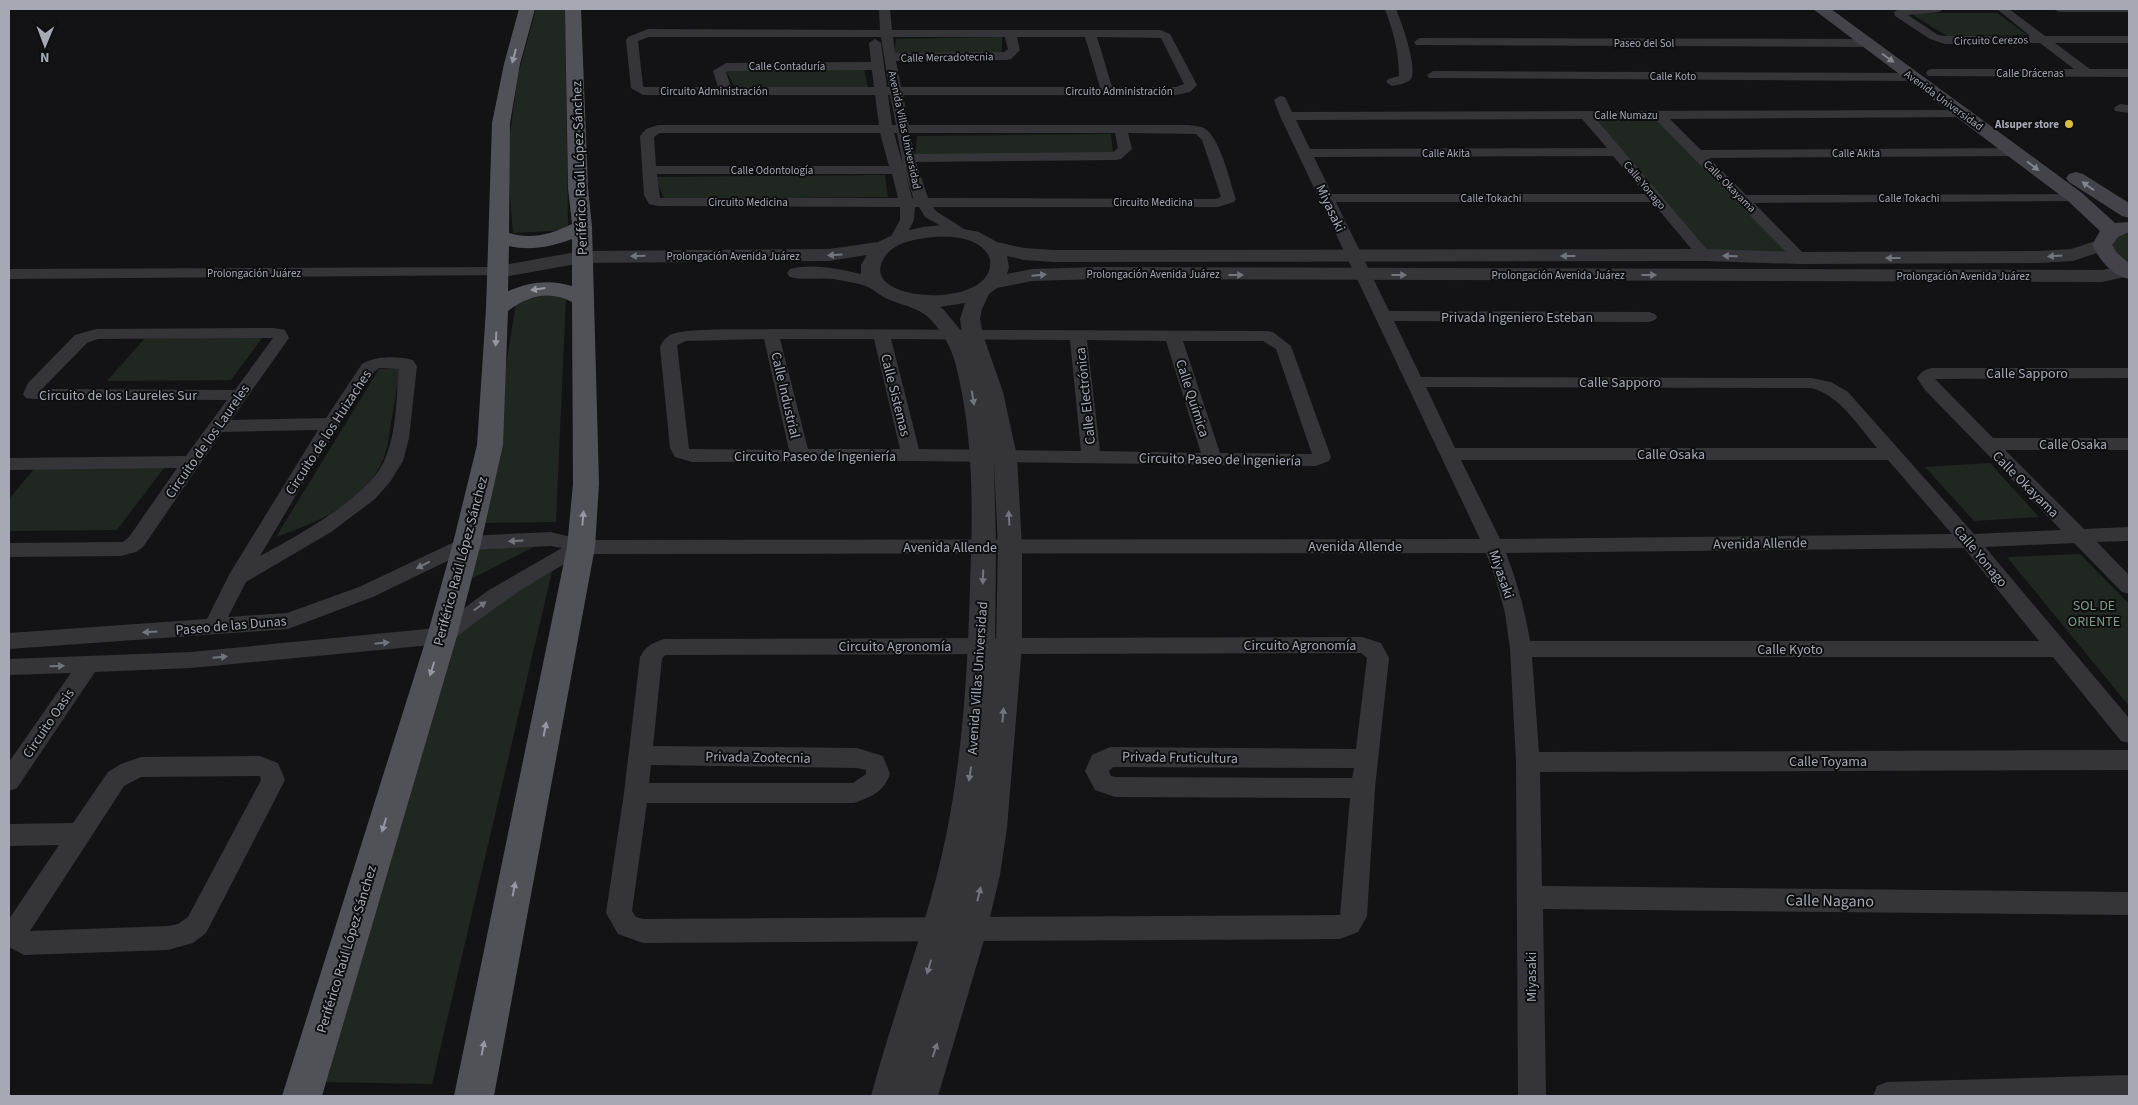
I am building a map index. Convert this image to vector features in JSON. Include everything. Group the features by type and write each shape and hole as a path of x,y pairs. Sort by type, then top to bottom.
{"main road":[{"name":"Periférico Raúl López Sánchez","path":"302,1096 442,636 467,543 490,445 500,237 501,123 512,64 527,9"},
{"name":"Periférico Raúl López Sánchez","path":"474,1096 581,547 586,484 582,227 578,188 573,9"},
{"name":"Avenida Universidad","path":"1821,9 2075,197 2114,234 2109,257 2127,272"},
{"name":"Avenida Universidad","path":"1843,9 2092,190 2129,212"},
{"path":"500,237 524,243 540,243 555,239 582,227"},
{"path":"497,309 516,295 541,288 565,289 582,276"}],"street":[{"name":"Avenida Villas Universidad","path":"872,9 889,57 909,158 921,202 930,214 959,232"},
{"name":"Avenida Villas Universidad","path":"884,9 877,66 880,91 886,129 909,212 907,220 890,243"},
{"path":"1390,9 1400,30 1405,61 1405,78 1392,82"},
{"name":"Circuito Cerezos","path":"1939,9 1906,10 1899,14 1934,37 1945,40 2129,39"},
{"name":"Circuito Cerezos","path":"2002,9 2088,73"},
{"path":"2059,9 2129,9"},
{"name":"Circuito Administración","path":"648,33 880,33 1164,35 1191,85 1176,91 726,91 640,90 637,88 632,40 648,33"},
{"name":"Calle Mercadotecnia","path":"889,57 1010,55 1014,50 1010,33"},
{"path":"1090,33 1107,91"},
{"name":"Paseo del Sol","path":"1420,42 1542,51 1867,43"},
{"path":"1542,51 1557,76"},
{"name":"Calle Contaduría","path":"726,91 719,71 726,67 877,66"},
{"name":"Calle Drácenas","path":"1932,73 2129,73"},
{"name":"Calle Koto","path":"1433,75 1913,77"},
{"name":"Miyasaki","path":"1280,100 1493,546 1513,605 1521,649 1528,762 1532,1096"},
{"name":"Calle Numazu","path":"1287,116 1964,114"},
{"name":"Calle Yonago","path":"1586,115 1704,256"},
{"name":"Calle Okayama","path":"1659,115 1800,258"},
{"path":"909,158 1116,156 1125,150 1120,128"},
{"name":"Circuito Medicina","path":"658,129 904,129 1189,129 1205,134 1229,199 1218,203 658,202 654,201 651,195 647,136 658,129"},
{"name":"Calle Akita","path":"1305,152 1617,152"},
{"name":"Calle Akita","path":"1698,154 2015,152"},
{"name":"Calle Odontología","path":"648,170 896,170"},
{"name":"Calle Tokachi","path":"1743,199 2075,197"},
{"name":"Calle Tokachi","path":"1326,198 1656,198"},
{"name":"Prolongación Avenida Juárez","path":"582,276 829,256 890,243 927,232 959,232 977,238 991,246 1024,254 1054,256 1704,256 1800,258 2038,257 2073,255 2114,234"},
{"path":"876,283 872,277 871,265 873,259 890,243"},
{"name":"Avenida Villas Universidad","path":"963,335 972,309 1000,270 1001,261 998,253 991,246"},
{"path":"498,272 582,276"},
{"name":"Prolongación Juárez","path":"9,274 498,272"},
{"name":"Prolongación Avenida Juárez","path":"582,276 831,273 876,283 896,296 916,301 944,301 966,296 986,287 1047,274 2102,276 2127,272"},
{"name":"Avenida Villas Universidad","path":"916,301 938,314 963,335 992,392 997,547 992,828 971,930 920,1096"},
{"name":"Privada Ingeniero Esteban","path":"1384,316 1649,317"},
{"name":"Circuito de los Laureles Sur","path":"239,396 38,396 32,394 31,391 81,339 96,334 274,332 279,334"},
{"name":"Circuito de los Laureles","path":"9,550 120,549 136,542 216,426 281,338 279,334"},
{"name":"Circuito Paseo de Ingeniería","path":"771,334 881,334 1267,336 1277,340 1283,346 1322,457 1316,460 1213,460 911,455 692,456 682,453 679,448 668,346 669,343 677,338 686,336 771,334"},
{"name":"Calle Industrial","path":"771,334 800,456"},
{"name":"Calle Sistemas","path":"881,334 911,455"},
{"name":"Calle Electrónica","path":"1078,335 1092,458"},
{"name":"Calle Química","path":"1173,335 1213,460"},
{"name":"Circuito de los Huizaches","path":"213,627 237,578 330,424 371,365 406,364 408,366 400,437 394,462 383,478 370,493 338,518 282,554 237,578"},
{"name":"Calle Sapporo","path":"1926,378 1932,374 2129,373"},
{"name":"Calle Okayama","path":"1926,378 1931,386 1987,444 2129,587"},
{"name":"Calle Sapporo","path":"1415,382 1811,382 1825,386"},
{"name":"Calle Yonago","path":"1825,386 1842,396 1969,541 2129,734"},
{"path":"216,426 330,424"},
{"name":"Calle Osaka","path":"1987,444 2129,444"},
{"name":"Calle Osaka","path":"1450,454 1892,454"},
{"path":"9,464 191,462"},
{"name":"Avenida Allende","path":"581,547 1493,546 1969,541 2129,534"},
{"path":"467,543 551,539 581,547"},
{"name":"Paseo de las Dunas","path":"9,641 288,621 366,592 467,543"},
{"path":"9,667 191,660 442,636 496,594 552,561 581,547"},
{"path":"278,652 288,621"},
{"name":"Circuito Agronomía","path":"1362,645 1373,649 1377,653 1378,658 1363,788 1354,916 1349,924 1340,927 643,931 627,926 619,913 636,793 639,755 651,657 656,650 664,647 1362,645"},
{"name":"Avenida Villas Universidad","path":"889,1096 939,930 962,830 978,718 995,646"},
{"name":"Calle Kyoto","path":"1521,649 2059,650"},
{"name":"Circuito Oasis","path":"9,781 88,665"},
{"name":"Privada Zootecnia","path":"636,793 854,793 874,784 878,777 879,768 875,763 857,758 639,755"},
{"name":"Privada Fruticultura","path":"1363,788 1115,787 1103,783 1097,771 1100,762 1110,757 1366,759"},
{"name":"Calle Toyama","path":"1528,762 2129,760"},
{"path":"250,766 260,766 270,770 272,780 197,925 184,934 168,938 24,943 16,937 18,927 77,834 116,779 128,771 141,767 250,766"},
{"path":"9,835 77,834"},
{"name":"Calle Nagano","path":"1531,897 2129,904"},
{"path":"1887,1096 2129,1089"}],"green space":[{"path":"536,9 565,9 568,230 513,233 507,157 518,75"},
{"path":"1916,13 1997,13 2027,35 1947,36 1913,15"},
{"path":"1002,37 1002,54 894,56 896,39"},
{"path":"864,69 868,88 736,89 726,71"},
{"path":"1594,117 1658,117 1792,255 1704,251"},
{"path":"1111,134 1113,153 915,155 917,136"},
{"path":"885,175 888,197 664,199 655,177"},
{"path":"2129,231 2129,268 2117,258 2111,247 2113,239 2122,232"},
{"path":"539,293 566,297 556,522 481,523 516,303"},
{"path":"263,337 231,380 107,381 145,338"},
{"path":"379,369 400,369 387,448 380,465 358,494 344,505 310,524 276,537"},
{"path":"1990,463 2039,517 1974,521 1925,467"},
{"path":"35,468 164,468 117,530 9,531 9,499"},
{"path":"553,537 467,581 483,540"},
{"name":"SOL DE ORIENTE","path":"2080,554 2129,604 2129,706 2007,557"},
{"path":"554,563 432,1084 321,1082 448,640"}],"place":[{"name":"Alsuper store","path":"2069,124"}]}
